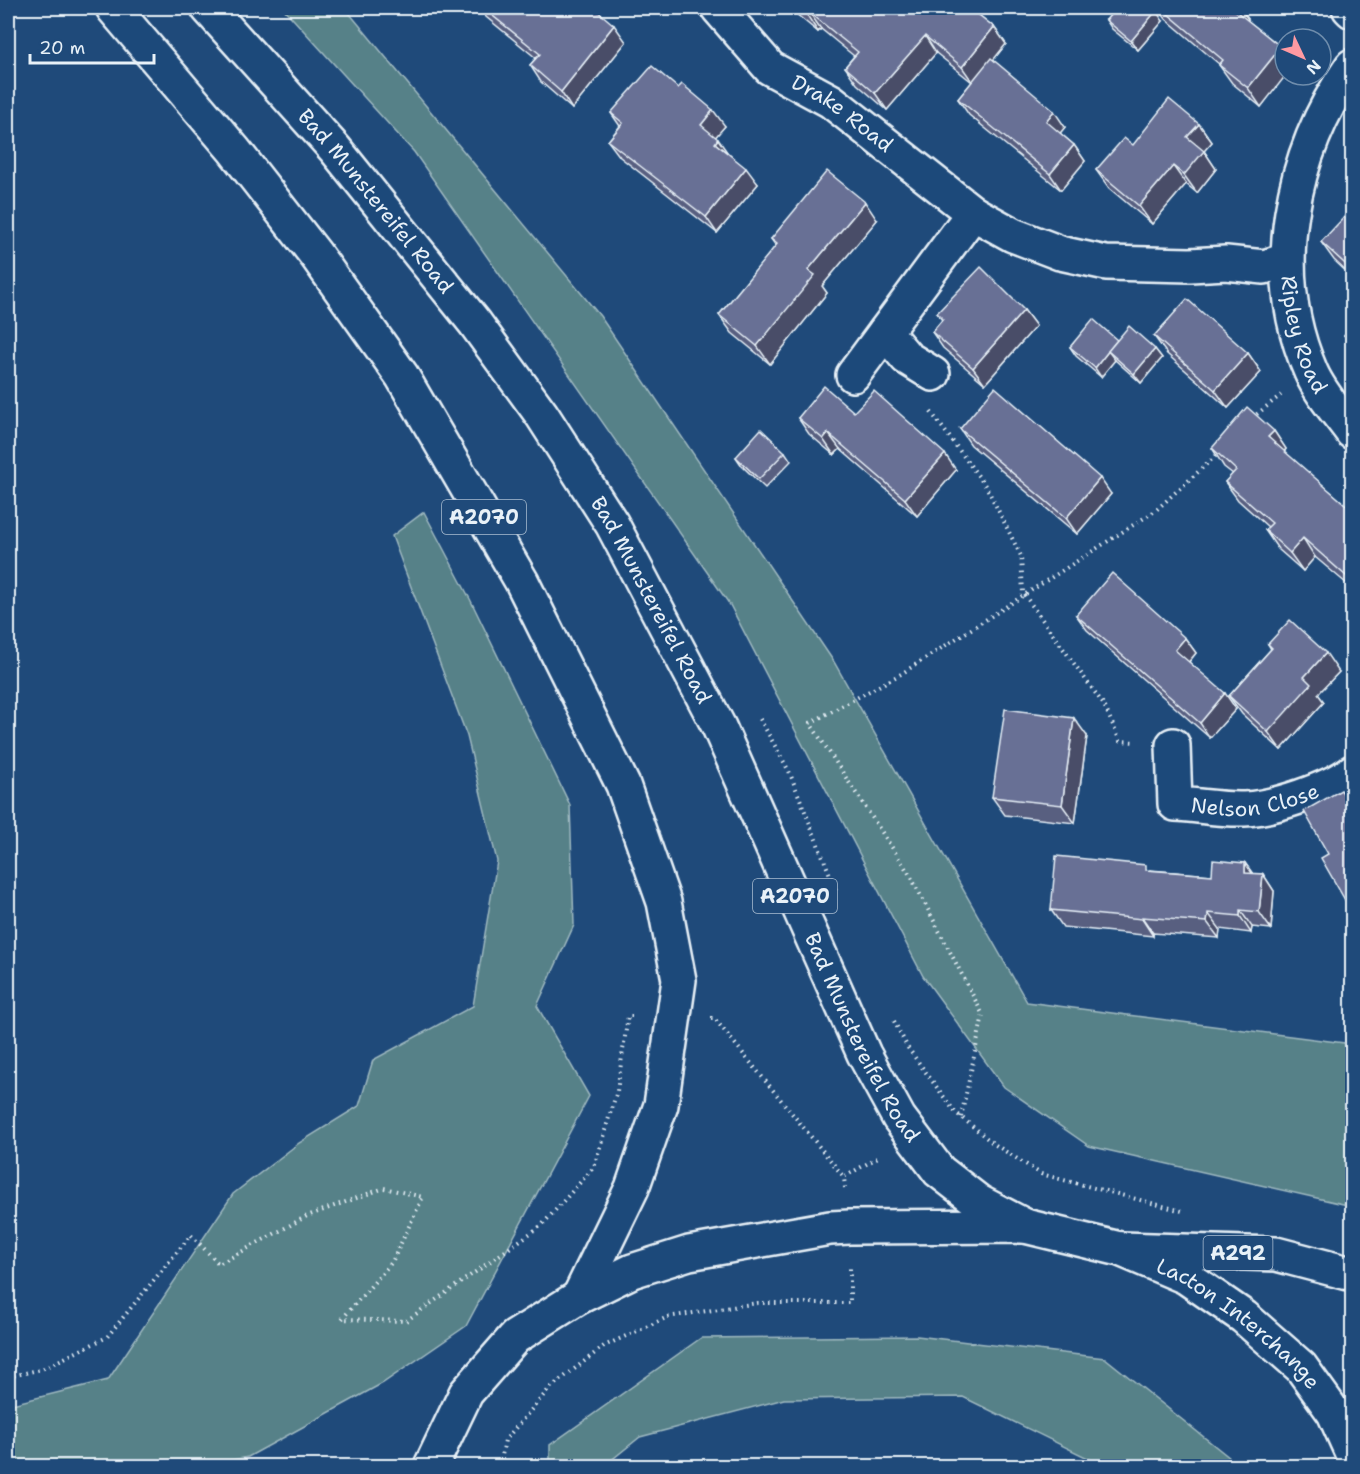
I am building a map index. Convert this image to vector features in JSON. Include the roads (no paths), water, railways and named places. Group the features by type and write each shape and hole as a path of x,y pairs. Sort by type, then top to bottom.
{"main road":[{"name":"A2070","path":"113,8 234,150 316,255 402,376 522,582 623,785 664,903 679,980 672,1016 668,1072 661,1106 632,1188 579,1297"},
{"name":"Bad Munstereifel Road","path":"208,8 335,149 475,323 542,414 612,524 719,727 864,1054 912,1138 939,1171 971,1196 1025,1226"},
{"name":"Drake Road","path":"718,8 770,68 831,101 973,213 1013,236 1050,250 1106,263 1190,265 1226,263 1264,267 1287,260"},
{"path":"1348,8 1353,11"},
{"name":"Ripley Road","path":"1353,66 1320,118 1289,222 1287,260 1293,313 1312,373 1353,432"},
{"path":"853,375 973,213"},
{"path":"885,332 920,366"},
{"name":"Nelson Close","path":"1173,745 1175,804 1245,809 1313,792 1353,772"},
{"path":"431,1467 466,1393 515,1338 579,1297 632,1271 689,1253 830,1228 850,1227 1025,1226 1120,1249"},
{"name":"A292","path":"1120,1249 1275,1254 1353,1274"},
{"name":"Lacton Interchange","path":"1120,1249 1186,1277 1252,1324 1301,1367 1334,1413 1353,1453"}]}
